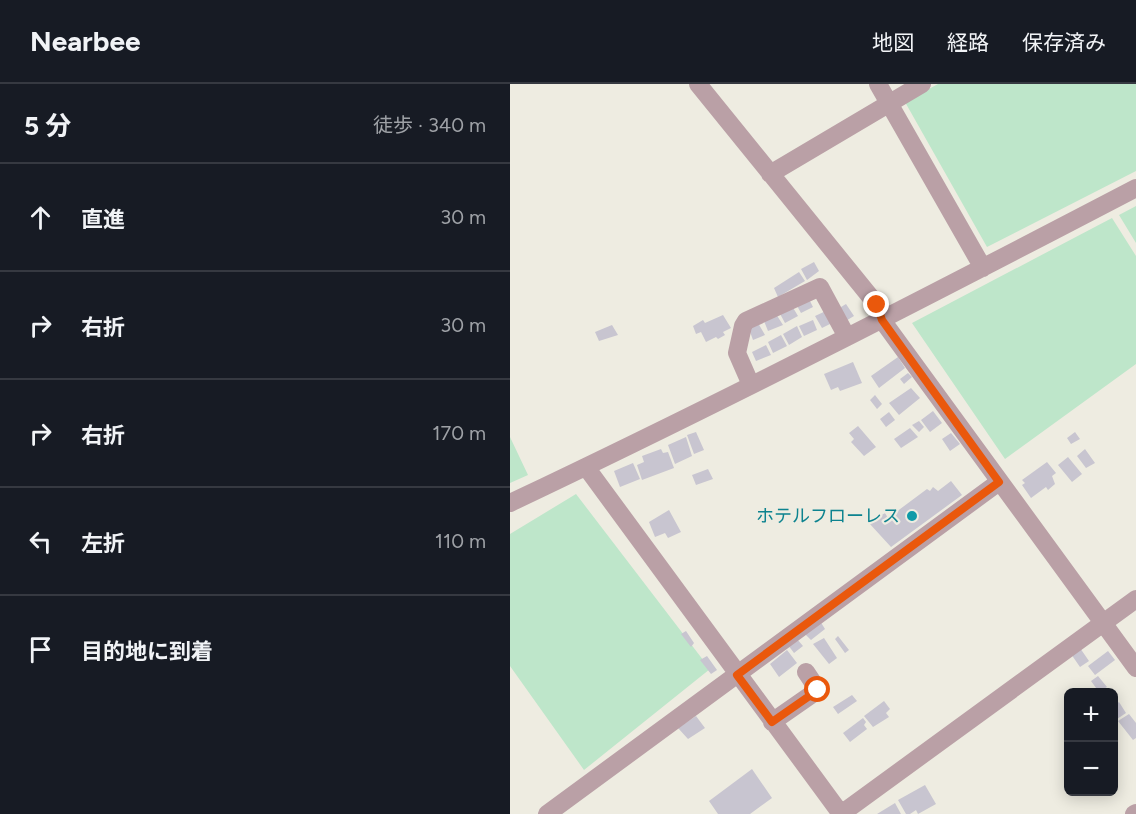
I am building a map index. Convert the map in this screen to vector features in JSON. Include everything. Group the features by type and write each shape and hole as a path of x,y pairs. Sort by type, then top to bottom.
{"street":[{"path":"698,84 877,305 882,320 1136,668"},
{"path":"878,84 983,268"},
{"path":"770,174 922,84"},
{"path":"510,503 882,320 1136,188"},
{"path":"751,384 737,353 746,321 820,287 847,337"},
{"path":"586,467 841,814 1136,599"},
{"path":"547,814 999,482"},
{"path":"772,722 818,690 806,672"}],"green space":[{"path":"938,84 1136,84 1136,171 987,247 905,102"},
{"path":"1136,206 1136,243 1119,215"},
{"path":"1112,218 1136,256 1136,364 1005,459 912,323"},
{"path":"510,437 528,475 510,483"},
{"path":"576,494 710,669 584,770 510,666 510,534"}],"building":[{"path":"814,262 819,271 807,280 801,269"},
{"path":"799,272 805,281 778,297 774,288"},
{"path":"808,297 813,307 801,313 796,304"},
{"path":"846,304 854,316 844,322 836,310"},
{"path":"792,306 798,316 785,323 779,312"},
{"path":"828,310 834,322 822,328 815,316"},
{"path":"776,314 783,325 768,331 764,321"},
{"path":"723,315 731,328 723,332 725,335 706,342 701,332 696,334 693,326 703,320 705,323"},
{"path":"813,320 817,330 804,336 799,326"},
{"path":"758,323 765,335 753,340 749,329"},
{"path":"612,325 618,335 599,341 595,332"},
{"path":"797,326 802,337 789,345 783,334"},
{"path":"781,335 787,346 773,353 768,342"},
{"path":"766,345 771,355 756,361 752,352"},
{"path":"898,357 905,368 879,388 871,376"},
{"path":"853,362 862,383 840,391 838,387 831,390 824,374"},
{"path":"908,373 912,377 904,384 900,379"},
{"path":"911,388 920,398 899,415 889,403"},
{"path":"875,395 882,404 877,409 870,400"},
{"path":"933,411 942,423 930,432 921,420"},
{"path":"889,412 895,420 886,427 880,419"},
{"path":"919,421 924,427 919,432 912,425"},
{"path":"858,426 876,447 864,456 851,442 854,439 849,433"},
{"path":"910,428 918,437 901,448 894,439"},
{"path":"696,432 704,450 694,454 687,435"},
{"path":"1075,432 1080,439 1071,444 1067,438"},
{"path":"951,433 960,444 950,451 942,439"},
{"path":"686,437 692,456 675,464 668,445"},
{"path":"661,449 663,453 668,452 674,468 642,480 637,465 644,462 642,456"},
{"path":"1085,449 1095,463 1086,468 1077,456"},
{"path":"1068,457 1082,474 1072,482 1058,465"},
{"path":"1047,462 1056,473 1052,476 1055,484 1048,490 1046,487 1031,498 1022,485 1025,483 1022,480"},
{"path":"633,463 640,479 620,487 614,471"},
{"path":"708,469 713,479 696,485 692,475"},
{"name":"ホテルフローレス","path":"951,481 962,495 891,547 869,523 885,513 888,518 927,489 930,491 933,487 938,491"},
{"path":"669,510 681,532 668,538 665,533 655,537 649,522"},
{"path":"820,621 825,629 811,640 804,633"},
{"path":"686,631 694,643 691,647 681,634"},
{"path":"838,636 849,650 845,653 835,639"},
{"path":"824,638 837,658 829,664 813,644"},
{"path":"797,639 803,646 794,653 788,645"},
{"path":"1080,648 1089,661 1080,667 1071,654"},
{"path":"787,650 797,663 779,677 770,664"},
{"path":"1108,651 1115,660 1095,675 1088,666"},
{"path":"707,656 717,670 711,674 700,660"},
{"path":"1098,676 1107,687 1096,688 1091,681"},
{"path":"852,695 857,701 838,714 833,707"},
{"path":"884,701 890,709 886,713 889,717 873,727 864,716"},
{"path":"1118,703 1126,713 1118,718"},
{"path":"1129,714 1136,723 1136,738 1133,740 1118,721"},
{"path":"696,716 705,728 688,739 678,728"},
{"path":"863,718 867,729 850,742 843,733"},
{"path":"752,769 772,798 750,814 718,814 709,801"},
{"path":"925,785 936,804 918,814 916,810 906,814 898,800"},
{"path":"895,803 901,814 877,814"}],"place":[{"name":"ホテルフローレス","path":"912,516"}],"route":[{"path":"818,690 772,722 737,675 999,482 882,320 877,305"}]}
